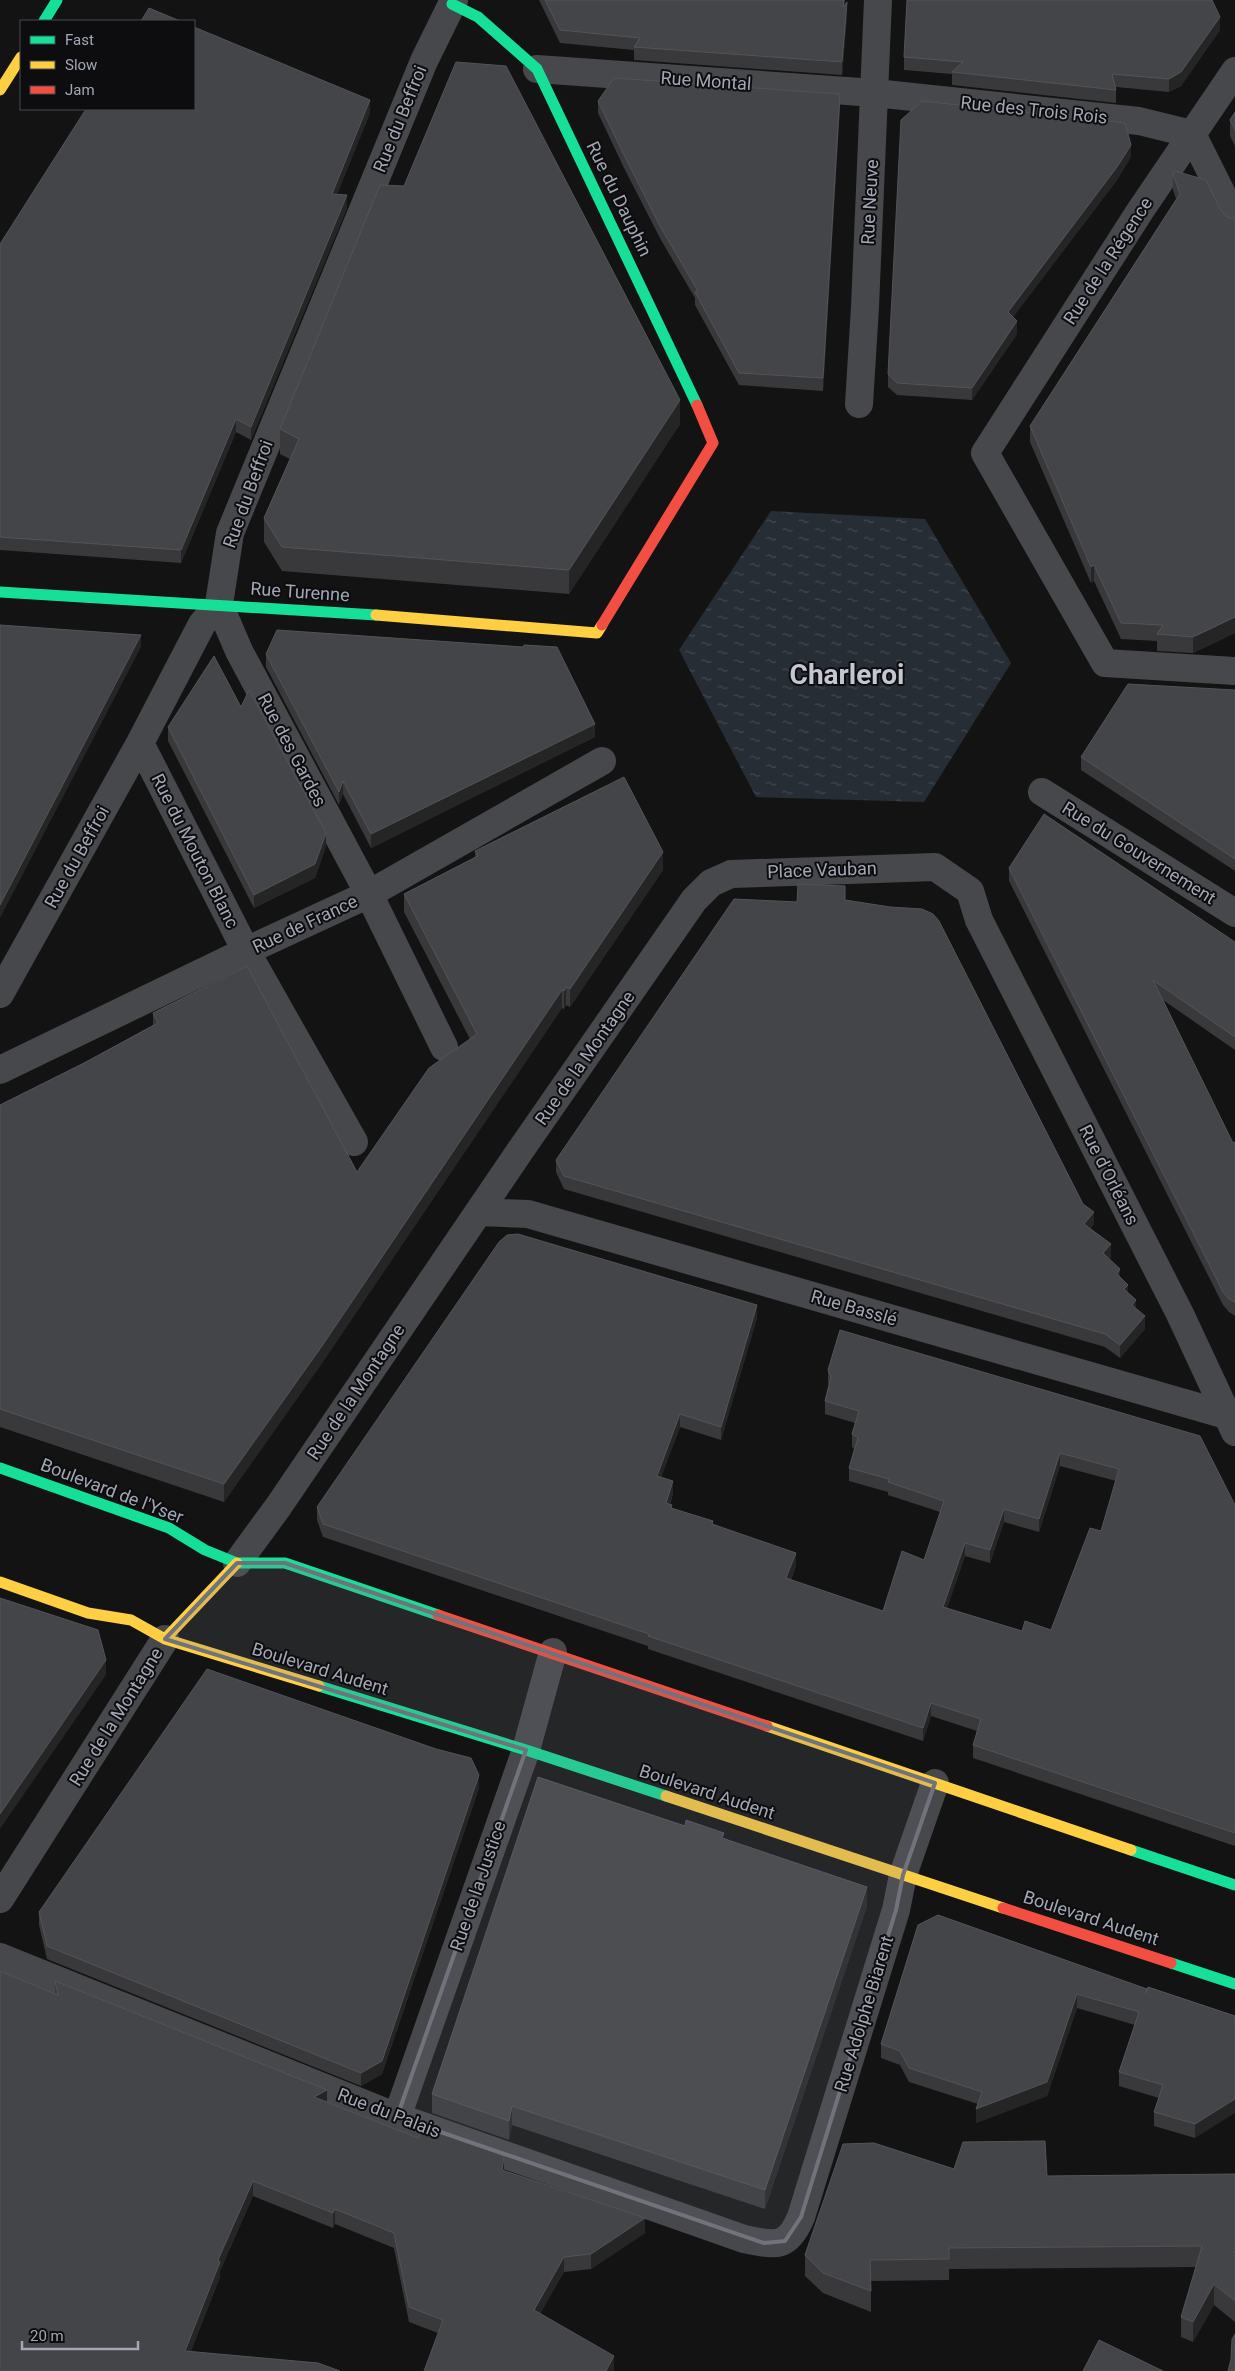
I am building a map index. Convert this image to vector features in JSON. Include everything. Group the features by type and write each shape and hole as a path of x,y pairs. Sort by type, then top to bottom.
{"street":[{"path":"45,20 57,0"},
{"name":"Rue Neuve","path":"859,404 878,0"},
{"name":"Rue du Dauphin","path":"453,2 478,17 537,69 691,389 713,443 597,633"},
{"name":"Rue du Beffroi","path":"0,994 140,743 202,624 219,604 230,534 424,61 453,2"},
{"path":"0,90 20,59"},
{"name":"Rue Montal","path":"537,69 875,93"},
{"name":"Rue de la Régence","path":"1235,71 1044,359 985,453 1105,663 1235,671"},
{"name":"Rue des Trois Rois","path":"875,93 1139,121 1192,134"},
{"path":"1192,134 1235,220"},
{"name":"Rue Turenne","path":"0,592 430,618 597,633"},
{"name":"Rue des Gardes","path":"219,604 239,651 369,894 444,1047"},
{"name":"Rue du Mouton Blanc","path":"140,743 246,951 354,1142"},
{"name":"Rue de France","path":"0,1070 246,951 369,894 602,761"},
{"name":"Rue du Gouvernement","path":"1042,792 1235,913"},
{"name":"Place Vauban","path":"711,883 731,874 936,867"},
{"name":"Rue d'Orléans","path":"936,867 970,891 979,920 1232,1417"},
{"name":"Rue de la Montagne","path":"0,1899 165,1639 237,1563 694,900 711,883"},
{"name":"Rue Basslé","path":"480,1212 528,1214 1232,1417"},
{"name":"Boulevard de l'Yser","path":"0,1468 169,1528 205,1550 237,1563"},
{"path":"237,1563 285,1563 553,1652 1235,1885"},
{"path":"0,1582 88,1613 131,1620 165,1639"},
{"name":"Boulevard Audent","path":"165,1639 526,1750 1235,1984"},
{"name":"Rue de la Justice","path":"398,2117 526,1750 553,1652"},
{"name":"Rue Adolphe Biarent","path":"785,2241 795,2231 808,2194 896,1910 903,1875 936,1783"},
{"name":"Rue du Palais","path":"0,1957 398,2117 744,2239 774,2244 785,2241"}],"highlighted area":[{"path":"237,1563 285,1563 935,1783 903,1875 896,1910 801,2217 785,2241 764,2243 397,2117 526,1750 165,1639"}],"water":[{"path":"771,511 925,519 1011,663 924,802 756,797 679,650"}],"building":[{"path":"545,0 844,0 843,7 847,2 842,62 634,47 640,38 560,30"},
{"path":"907,0 1212,0 1220,17 1181,72 1169,79 1112,74 1116,90 952,72 963,62 904,57"},
{"path":"149,8 178,20 142,20"},
{"path":"195,27 370,100 332,194 347,195 251,427 236,419 181,550 0,537 0,244 85,110 195,110"},
{"path":"456,62 506,66 680,400 569,570 282,547 264,518 299,439 280,429 380,185 404,186"},
{"path":"614,78 840,94 823,378 739,373 695,292 698,291 661,228 598,101"},
{"path":"922,101 1125,123 1131,145 1117,167 1008,312 1017,321 972,388 897,383 888,374 901,120"},
{"path":"1235,112 1235,130 1230,120"},
{"path":"1175,171 1206,180 1221,211 1227,217 1235,219 1235,617 1193,637 1157,634 1163,625 1121,623 1094,565 1091,567 1030,426 1180,194 1173,174"},
{"path":"0,625 141,635 0,905"},
{"path":"277,630 523,647 524,645 557,647 595,724 371,834 343,781 339,792 266,654"},
{"path":"214,656 241,707 249,690 326,833 315,864 254,895 168,727"},
{"path":"1128,684 1235,690 1235,859 1081,757"},
{"path":"624,777 663,852 570,989 566,987 564,991 562,990 322,1346 224,1484 0,1409 0,1105 158,1023 153,1013 247,966 357,1172 429,1068 477,1034 404,894 478,856 475,851"},
{"path":"1044,814 1235,942 1235,1037 1153,980 1233,1143 1235,1142 1235,1302 1229,1299 1223,1292 1009,868"},
{"path":"798,884 845,886 845,900 890,907 922,909 933,914 939,921 1083,1204 1094,1212 1084,1224 1111,1244 1103,1253 1120,1269 1117,1274 1128,1285 1124,1289 1136,1300 1132,1305 1145,1316 1120,1345 1105,1334 564,1176 556,1160 734,899 797,902"},
{"path":"518,1234 757,1305 721,1427 680,1414 657,1476 673,1481 666,1503 672,1505 671,1508 713,1521 712,1524 796,1553 786,1578 883,1611 902,1551 924,1560 944,1501 888,1482 889,1479 849,1468 858,1438 852,1434 859,1411 825,1401 831,1377 828,1370 840,1330 1200,1436 1235,1505 1235,1833 973,1745 981,1719 931,1703 923,1728 323,1524 317,1507 499,1242 507,1235","holes":["1060,1453 1119,1469 1101,1531 1090,1528 1051,1630 1025,1621 1022,1631 943,1607 965,1543 990,1550 1004,1509 1039,1519"]},
{"path":"0,1598 98,1630 106,1660 0,1814"},
{"path":"207,1669 436,1749 471,1758 479,1775 382,2061 361,2073 47,1946 39,1912"},
{"path":"538,1777 685,1826 686,1820 724,1833 722,1838 867,1887 765,2190 512,2106 509,2121 432,2094"},
{"path":"938,1915 1147,1989 1146,1993 1148,1987 1235,2016 1235,2099 1195,2124 1154,2112 1163,2085 1119,2072 1139,2012 1077,1994 1047,2082 976,2109 982,2092 909,2068 900,2051 881,2044 918,1925"},
{"path":"0,1971 58,1995 55,1981 327,2090 314,2097 418,2138 422,2127 504,2156 502,2170 645,2218 591,2254 564,2257 534,2310 614,2356 606,2371 424,2371 443,2320 409,2307 394,2233 335,2209 333,2213 253,2181 218,2260 220,2262 185,2351 318,2363 340,2371 0,2371"},
{"path":"1045,2141 1047,2176 1235,2174 1235,2248 1233,2251 1235,2252 1235,2301 1214,2284 1193,2322 1181,2317 1202,2246 949,2248 949,2259 870,2260 871,2291 823,2273 805,2255 843,2144 874,2143 954,2169 963,2142"},
{"path":"1235,2334 1235,2371 1228,2371 1232,2339"},
{"path":"1099,2340 1163,2371 1083,2371"}],"traffic: fast":[{"path":"45,20 57,0"},
{"path":"452,4 478,17 537,69 697,405"},
{"path":"0,592 376,615"},
{"path":"0,1468 169,1528 205,1550 237,1563 285,1563 438,1615"},
{"path":"319,1686 526,1750 666,1796"},
{"path":"1131,1850 1235,1885"},
{"path":"1171,1963 1235,1984"}],"traffic: slow":[{"path":"0,90 20,59"},
{"path":"376,615 597,633 602,625"},
{"path":"165,1639 237,1563"},
{"path":"0,1582 88,1613 131,1620 165,1639 319,1686"},
{"path":"767,1726 1131,1850"},
{"path":"666,1796 1003,1908"}],"traffic: jam":[{"path":"602,625 713,443 697,405"},
{"path":"438,1615 767,1726"},
{"path":"1003,1908 1171,1963"}],"district":[{"name":"Charleroi","path":"847,674"}]}
